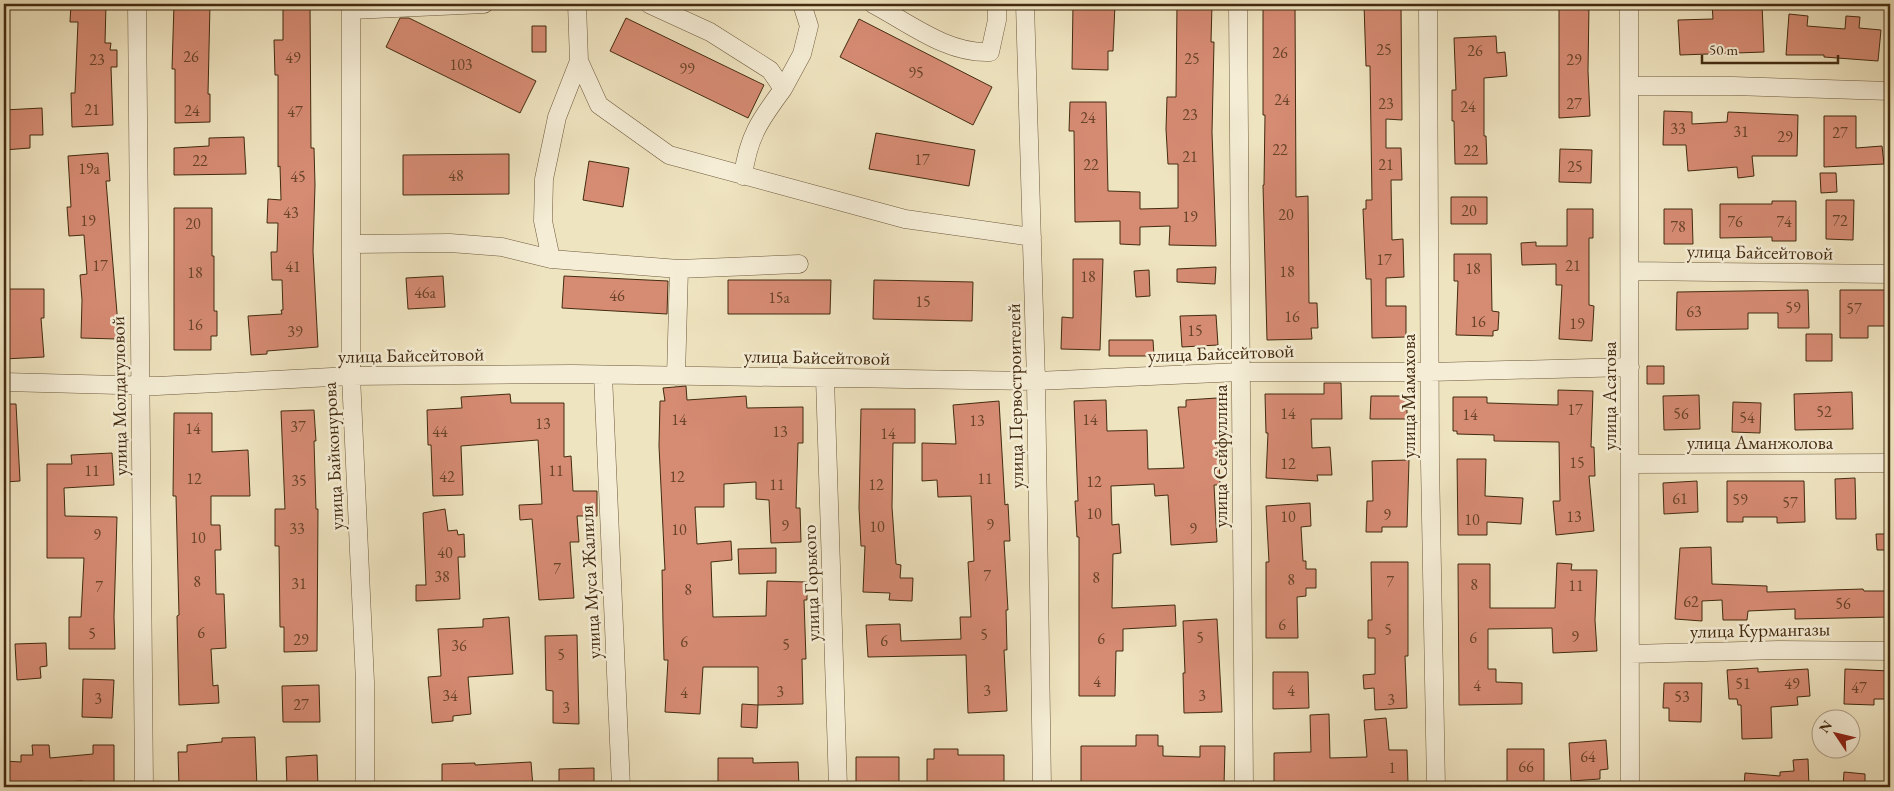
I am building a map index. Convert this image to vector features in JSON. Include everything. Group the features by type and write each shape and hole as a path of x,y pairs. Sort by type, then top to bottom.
{"street":[{"name":"улица Молдагуловой","path":"137,4 144,787"},
{"path":"352,7 484,4"},
{"path":"577,4 580,61 599,105 669,155 905,218 1032,237"},
{"path":"648,4 710,32 770,70 783,90"},
{"path":"743,176 746,152 759,122 783,90 802,54 809,26 802,4"},
{"path":"873,4 947,46 972,53 990,52 997,20 997,4"},
{"name":"улица Первостроителей","path":"1025,4 1036,381 1042,787"},
{"name":"улица Сейфуллина","path":"1238,4 1244,787"},
{"name":"улица Мамахова","path":"1428,4 1429,372 1436,787"},
{"name":"улица Асатова","path":"1629,4 1630,787"},
{"name":"улица Байконурова","path":"352,7 353,244 351,376 365,682 365,787"},
{"path":"551,259 543,221 544,179 557,117 580,61"},
{"path":"1630,86 1732,86 1890,91"},
{"path":"353,244 450,243 502,248 551,259 679,270 799,264"},
{"path":"676,376 679,270"},
{"name":"улица Байсейтовой","path":"1630,272 1890,274"},
{"name":"улица Байсейтовой","path":"4,382 140,384 157,386 351,376 602,375 1036,381 1241,372 1429,372 1630,367"},
{"name":"улица Муса Жалиля","path":"602,375 621,787"},
{"name":"улица Горького","path":"826,378 838,787"},
{"name":"улица Аманжолова","path":"1630,464 1890,463"},
{"name":"улица Курмангазы","path":"1630,654 1779,650 1890,651"}],"building":[{"path":"71,4 106,4 105,43 111,43 110,50 117,50 117,67 111,67 113,125 72,127 71,93 75,93 78,22 70,22"},
{"path":"174,4 210,4 208,94 210,94 210,122 175,123 175,69 172,69"},
{"path":"283,4 310,4 311,148 314,148 315,185 313,251 318,347 267,351 267,354 251,355 248,316 282,314 281,310 283,310 282,280 272,280 271,252 277,252 278,223 267,223 268,199 281,200 280,166 278,167 278,75 275,75 274,40 283,40"},
{"path":"1073,4 1115,4 1113,51 1108,51 1108,70 1072,69"},
{"path":"1177,4 1212,4 1211,42 1214,42 1212,132 1216,246 1169,245 1170,226 1140,227 1140,245 1120,244 1120,221 1075,222 1074,131 1069,131 1070,102 1106,102 1108,191 1140,192 1140,209 1178,208 1178,164 1168,164 1166,129 1167,97 1176,97"},
{"path":"1263,4 1295,4 1296,197 1308,196 1309,303 1317,303 1318,328 1311,328 1312,339 1267,340 1263,185 1265,115 1263,115"},
{"path":"1364,4 1401,4 1402,120 1386,119 1386,148 1401,148 1402,180 1391,180 1392,240 1403,239 1404,277 1386,278 1386,306 1406,306 1406,337 1372,338 1371,279 1366,279 1363,209 1366,209 1366,200 1372,200 1370,66 1366,66"},
{"path":"1559,4 1589,4 1588,71 1590,116 1559,118"},
{"path":"1712,4 1762,4 1764,52 1680,55 1678,20 1713,19"},
{"path":"1789,14 1808,16 1807,26 1845,29 1846,16 1860,17 1859,28 1881,30 1878,61 1824,57 1824,55 1786,55"},
{"path":"400,18 409,18 536,81 520,113 386,47"},
{"path":"626,18 764,85 748,118 610,51"},
{"path":"859,19 992,87 973,125 840,57"},
{"path":"532,26 546,26 546,52 532,52"},
{"path":"1496,36 1497,53 1505,52 1507,76 1484,78 1484,136 1486,136 1487,164 1455,164 1454,121 1452,121 1452,90 1456,90 1454,38"},
{"path":"42,108 43,135 30,135 30,148 4,150 4,110"},
{"path":"1664,111 1692,112 1692,124 1727,122 1728,112 1798,115 1797,156 1752,156 1754,176 1738,178 1737,167 1688,171 1686,145 1663,145"},
{"path":"1824,116 1856,116 1856,148 1882,146 1884,164 1824,167"},
{"path":"876,133 975,150 969,186 869,169"},
{"path":"244,137 246,174 174,175 174,148 209,146 209,138"},
{"path":"1560,149 1592,150 1591,183 1559,182"},
{"path":"108,153 110,181 106,181 117,313 117,339 81,338 82,300 80,275 87,274 84,235 69,236 67,207 71,207 68,156"},
{"path":"509,154 509,194 403,195 403,155"},
{"path":"589,161 629,168 623,207 583,200"},
{"path":"1820,173 1836,173 1837,192 1821,193"},
{"path":"1451,197 1487,197 1487,224 1451,224"},
{"path":"1826,200 1854,200 1853,240 1826,239"},
{"path":"1772,201 1796,201 1796,241 1772,241 1772,237 1720,238 1720,204 1772,204"},
{"path":"174,208 212,208 214,311 217,311 217,336 211,336 211,350 174,350"},
{"path":"1567,209 1593,209 1593,238 1589,238 1589,305 1594,306 1592,341 1559,339 1562,285 1556,285 1556,264 1522,265 1521,243 1536,242 1536,246 1567,246"},
{"path":"1664,209 1692,209 1693,244 1664,244"},
{"path":"1454,254 1491,254 1492,311 1499,312 1498,330 1493,331 1493,336 1456,335 1458,281 1454,281"},
{"path":"1073,259 1103,259 1100,350 1061,349 1062,317 1073,318"},
{"path":"1216,267 1215,284 1177,282 1177,269"},
{"path":"1149,270 1150,296 1136,297 1134,271"},
{"path":"443,276 445,307 408,309 406,278"},
{"path":"564,276 668,281 667,314 562,308"},
{"path":"728,280 831,280 830,314 728,314"},
{"path":"874,280 973,282 972,321 873,319"},
{"path":"4,289 44,289 44,318 41,318 44,357 4,359"},
{"path":"1808,290 1809,328 1778,328 1778,313 1748,313 1748,329 1676,330 1677,292"},
{"path":"1840,290 1890,290 1890,326 1868,326 1868,338 1840,338"},
{"path":"1216,315 1218,345 1182,347 1180,316"},
{"path":"1806,334 1832,334 1832,361 1806,361"},
{"path":"1109,340 1153,340 1154,356 1109,356"},
{"path":"1647,366 1664,366 1664,384 1647,384"},
{"path":"1324,383 1341,383 1342,419 1311,419 1312,448 1330,447 1332,475 1317,475 1318,481 1266,478 1268,433 1266,433 1265,394 1324,394"},
{"path":"686,386 687,400 746,396 747,408 803,407 803,443 798,443 796,508 800,508 801,542 771,543 769,500 756,499 756,482 724,484 724,507 695,507 697,544 731,541 732,560 711,562 713,617 766,616 767,581 807,582 807,600 804,600 806,659 802,659 803,704 758,705 758,667 703,667 700,714 665,712 668,660 664,660 662,570 665,570 659,446 660,401 665,401 663,388"},
{"path":"1558,390 1593,391 1591,447 1594,447 1595,476 1589,476 1594,531 1556,535 1553,501 1560,501 1559,442 1494,441 1494,435 1457,434 1457,431 1453,431 1453,397 1487,397 1487,403 1558,405"},
{"path":"1852,392 1853,429 1795,430 1794,394"},
{"path":"510,394 511,403 564,403 564,457 571,456 573,491 597,491 597,516 577,516 579,542 570,542 574,598 539,600 532,519 520,520 519,505 542,504 538,440 461,446 463,495 433,496 431,445 428,445 427,410 462,408 461,397"},
{"path":"1699,395 1700,429 1664,430 1663,396"},
{"path":"1371,396 1407,396 1407,419 1370,419"},
{"path":"1217,398 1220,485 1214,485 1217,542 1171,545 1168,495 1155,496 1154,484 1111,486 1112,525 1119,524 1121,553 1113,554 1112,608 1175,605 1176,626 1123,629 1123,651 1116,651 1115,696 1079,696 1079,537 1077,537 1075,501 1078,501 1074,401 1106,400 1107,431 1147,430 1148,469 1184,468 1178,407 1186,407 1186,400"},
{"path":"999,401 1005,505 1008,504 1010,541 1004,541 1008,610 1006,610 1007,650 1004,650 1007,711 968,713 966,655 868,657 866,625 900,624 901,641 961,639 960,617 971,617 968,562 974,561 971,496 938,497 937,480 922,481 922,443 956,444 953,405"},
{"path":"1733,402 1761,403 1760,433 1732,432"},
{"path":"4,404 16,404 20,481 4,482"},
{"path":"861,409 915,409 915,443 893,443 892,507 896,564 901,565 900,578 913,578 912,601 889,600 890,593 863,592 865,546 861,546 859,508"},
{"path":"314,410 316,509 318,509 317,651 284,652 284,627 280,627 279,546 275,546 275,509 285,509 281,411"},
{"path":"174,413 212,413 212,452 248,450 250,496 211,496 211,525 220,525 221,550 215,550 216,594 224,594 226,648 211,649 213,686 218,685 219,703 179,705 176,496 173,496"},
{"path":"112,453 114,485 64,488 65,516 117,517 115,649 69,649 69,617 81,617 84,558 47,558 47,464 72,464 71,455"},
{"path":"1457,459 1486,459 1485,496 1523,498 1521,524 1487,522 1487,535 1458,535"},
{"path":"1409,460 1407,527 1382,527 1382,532 1366,532 1367,501 1373,501 1372,461"},
{"path":"1855,478 1856,519 1836,519 1835,479"},
{"path":"1697,481 1698,512 1664,514 1663,483"},
{"path":"1727,481 1804,481 1805,522 1777,523 1777,517 1743,517 1743,522 1727,522"},
{"path":"1310,503 1311,526 1301,527 1303,561 1306,561 1306,569 1316,569 1316,588 1306,588 1306,596 1297,597 1298,638 1266,638 1266,562 1269,562 1266,506"},
{"path":"445,509 448,531 457,530 458,535 464,534 465,557 458,557 460,599 416,601 416,585 426,585 423,513"},
{"path":"1876,534 1890,534 1890,550 1877,550"},
{"path":"1711,547 1712,584 1767,586 1767,592 1863,589 1864,591 1890,591 1890,617 1795,619 1795,609 1748,611 1747,620 1723,620 1722,600 1702,601 1702,621 1675,619 1680,548"},
{"path":"776,548 776,573 739,574 738,549"},
{"path":"1371,562 1408,562 1408,656 1405,656 1407,708 1375,710 1374,688 1364,689 1363,675 1375,674 1375,638 1368,638 1368,620 1372,620"},
{"path":"1557,563 1572,564 1571,570 1597,570 1595,620 1597,651 1553,653 1552,628 1488,629 1488,669 1496,669 1496,682 1522,683 1522,704 1459,705 1458,564 1490,564 1490,608 1555,608"},
{"path":"509,617 513,674 468,677 471,714 453,716 453,721 432,723 428,677 441,676 438,629 483,627 483,619"},
{"path":"1217,619 1222,712 1184,713 1183,621"},
{"path":"577,635 579,724 553,723 553,691 546,690 545,636"},
{"path":"46,643 47,666 40,667 41,678 17,680 15,644"},
{"path":"1758,668 1758,672 1808,669 1810,696 1797,697 1798,705 1771,707 1772,738 1742,739 1741,705 1738,705 1737,699 1729,699 1727,670"},
{"path":"1845,669 1890,671 1890,699 1874,699 1874,705 1844,704"},
{"path":"1273,672 1308,672 1309,708 1273,709"},
{"path":"83,679 114,680 112,718 82,717"},
{"path":"1664,683 1702,683 1701,722 1669,721 1669,708 1663,708"},
{"path":"319,685 320,722 283,722 282,686"},
{"path":"742,704 758,705 757,728 741,727"},
{"path":"1329,714 1330,758 1367,757 1364,720 1386,718 1389,750 1407,750 1408,783 1274,784 1274,753 1311,752 1310,715"},
{"path":"1136,735 1158,735 1158,746 1163,746 1163,756 1200,757 1200,746 1225,746 1224,786 1081,787 1081,746 1136,746"},
{"path":"255,737 257,787 179,787 178,752 187,752 187,745 222,742 222,738"},
{"path":"1606,740 1608,769 1600,770 1600,779 1571,781 1569,743"},
{"path":"32,745 49,745 50,758 93,754 93,745 114,745 114,787 83,787 83,781 44,783 44,787 4,787 4,761 21,762 21,755 33,755"},
{"path":"934,749 958,749 958,755 1004,755 1004,787 927,787 927,759 934,759"},
{"path":"1507,749 1544,749 1544,782 1507,782"},
{"path":"317,755 318,787 287,787 286,757"},
{"path":"856,757 899,757 899,787 856,787"},
{"path":"718,758 753,758 753,763 798,762 799,787 718,787"},
{"path":"1808,759 1809,787 1744,787 1745,773 1780,776 1780,772 1794,771 1793,760"},
{"path":"531,762 533,787 442,787 442,764 475,763 475,765"},
{"path":"594,768 594,787 559,787 559,769"},
{"path":"1844,772 1865,774 1865,787 1843,787"}]}
